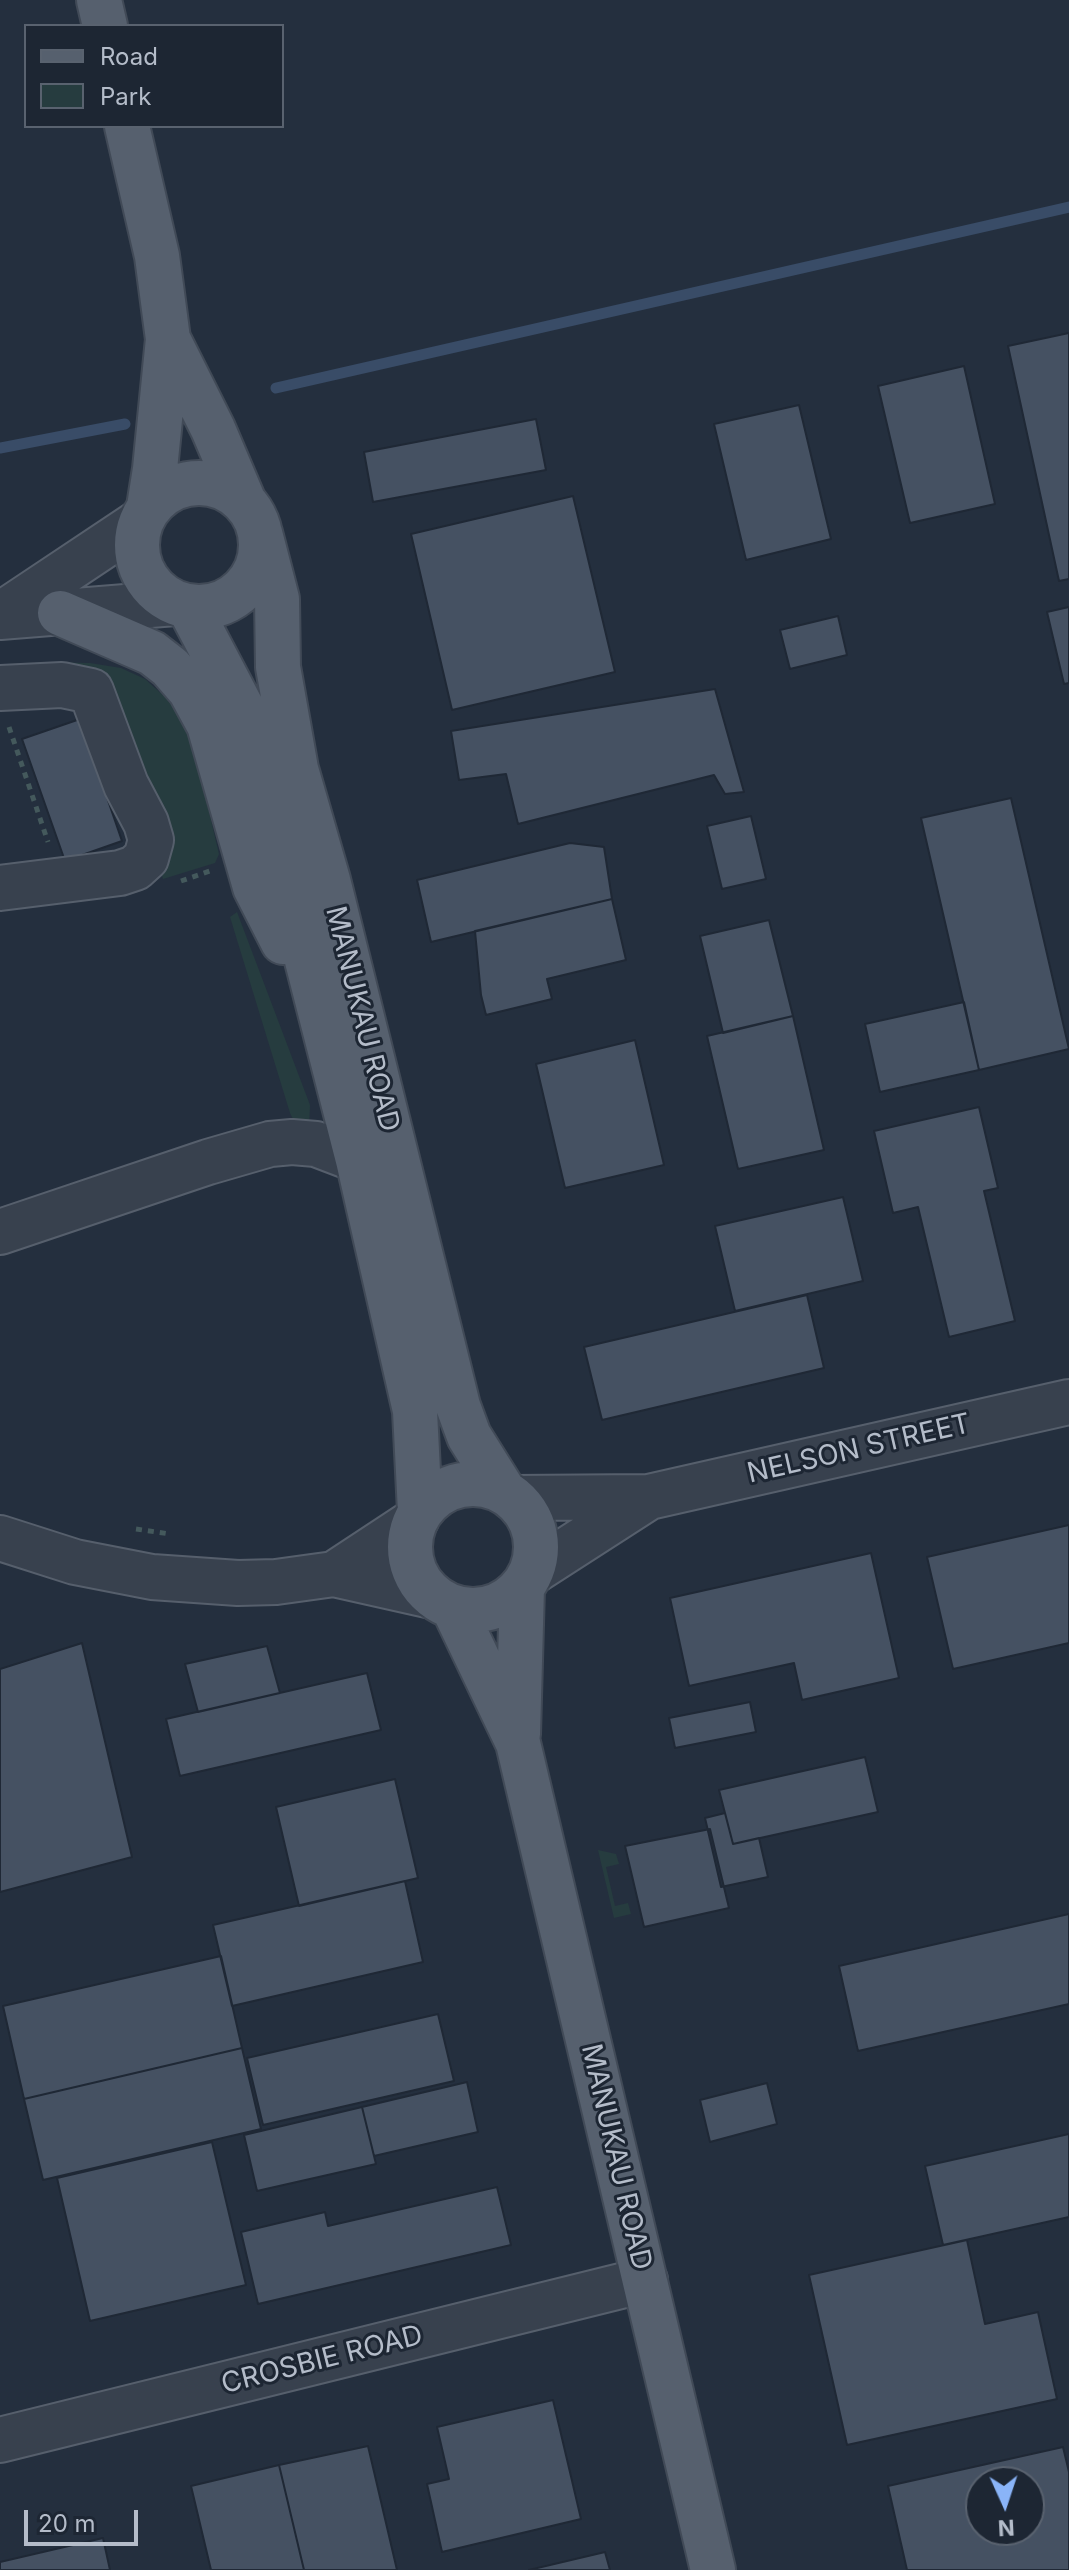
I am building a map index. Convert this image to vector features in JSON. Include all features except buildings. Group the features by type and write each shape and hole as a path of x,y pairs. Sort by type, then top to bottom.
{"main road":[{"path":"99,0 105,24"},
{"name":"MANUKAU ROAD","path":"127,128 157,256 168,339 155,469 145,514"},
{"name":"MANUKAU ROAD","path":"168,339 213,429 252,518 277,599 278,667 296,769 328,880 458,1406 469,1436 509,1495"},
{"path":"206,483 227,490 252,518 261,550 249,582 223,603 206,608 182,605 158,593 141,569 136,541 145,514 165,493 185,484 206,483"},
{"name":"MANUKAU ROAD","path":"182,605 243,710 358,1160 415,1411 418,1516"},
{"path":"60,613 152,653 170,667 190,690 209,725 255,887 321,1019"},
{"path":"468,1484 487,1485 509,1495 525,1510 534,1532 536,1557 526,1581 507,1601 490,1608 471,1611 443,1601 419,1579 411,1560 410,1539 418,1516 433,1498 449,1489 468,1484"},
{"name":"MANUKAU ROAD","path":"518,1743 526,1581"},
{"name":"MANUKAU ROAD","path":"443,1601 518,1743 713,2570"}],"street":[{"path":"0,616 145,514"},
{"path":"0,616 182,605"},
{"path":"0,888 120,873 135,868 146,858 151,840 146,823 126,785 91,691 62,685 4,706"},
{"path":"0,1232 270,1144 316,1144 358,1160"},
{"name":"NELSON STREET","path":"509,1495 649,1497 1069,1402"},
{"name":"NELSON STREET","path":"526,1581 649,1497"},
{"path":"334,1574 418,1516"},
{"path":"0,1538 75,1562 152,1577 238,1583 276,1582 334,1574 443,1601"},
{"name":"CROSBIE ROAD","path":"0,2440 645,2280"}],"path":[{"path":"4,706 52,855"},
{"path":"125,1527 171,1534"}],"green space":[{"path":"41,662 90,663 121,668 145,679 165,697 180,715 194,748 219,854 215,863 163,879 114,730 0,668"},
{"path":"237,912 310,1105 309,1128 295,1123 290,1113 230,917"},
{"path":"598,1850 616,1854 619,1864 606,1867 615,1906 628,1903 631,1914 614,1918"}],"waterway":[{"path":"276,388 1069,207"},
{"path":"0,448 125,424"}]}
